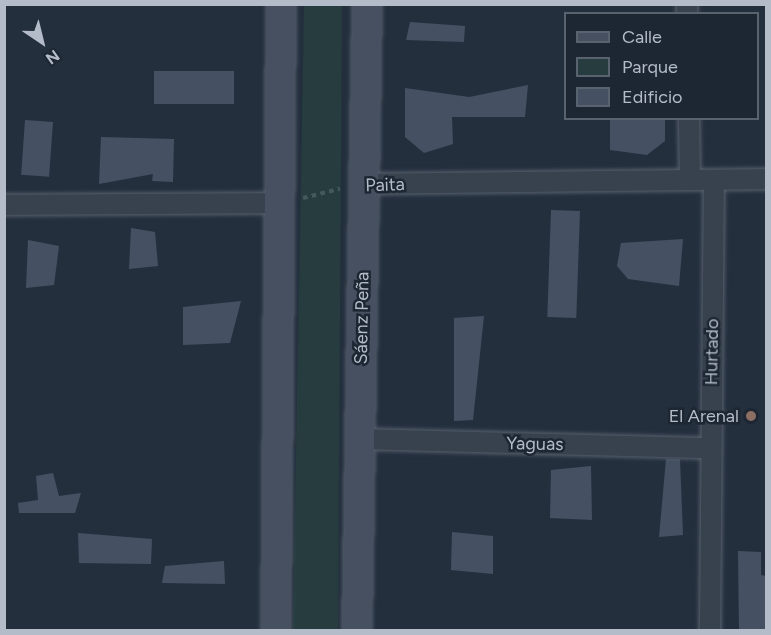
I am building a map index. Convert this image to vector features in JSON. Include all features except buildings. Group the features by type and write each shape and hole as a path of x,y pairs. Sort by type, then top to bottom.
{"main road":[{"path":"276,630 281,4"},
{"name":"Sáenz Peña","path":"357,630 367,4"}],"street":[{"path":"689,120 690,180"},
{"name":"Paita","path":"364,184 766,179"},
{"name":"Hurtado","path":"710,630 714,181"},
{"path":"4,205 279,203"},
{"name":"Yaguas","path":"360,439 710,448"}],"path":[{"name":"Paita","path":"279,203 364,184"}],"green space":[{"path":"304,5 342,5 338,630 293,630"}],"place":[{"name":"El Arenal","path":"751,416"}]}
